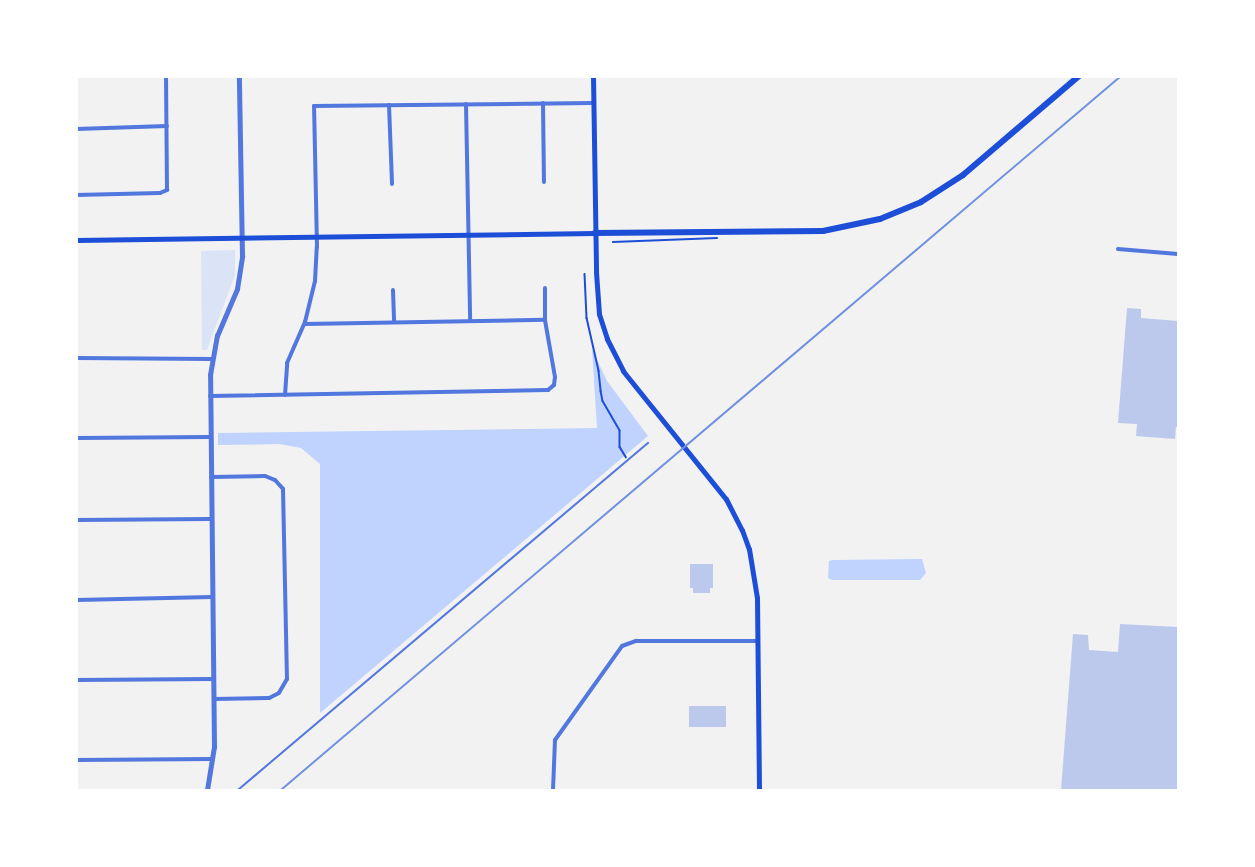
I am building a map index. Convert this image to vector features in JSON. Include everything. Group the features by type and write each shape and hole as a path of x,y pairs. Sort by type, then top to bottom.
{"main road":[{"path":"593,76 597,298 607,339 629,381 730,506 749,549 755,579 759,790"},
{"path":"76,240 823,231 862,224 903,210 941,190 963,175 1079,76"}],"street":[{"path":"76,195 160,193 167,190 166,76"},
{"path":"207,790 213,759 214,699 211,358 217,336 237,289 242,238 239,76"},
{"path":"543,103 544,182"},
{"path":"285,395 287,363 304,324 315,281 317,237 314,106 593,103"},
{"path":"466,104 470,321"},
{"path":"390,105 392,184"},
{"path":"76,129 167,126"},
{"path":"1118,249 1179,254"},
{"path":"210,396 544,391 551,388 555,381 545,320 545,288"},
{"path":"393,290 394,322"},
{"path":"304,324 545,320"},
{"path":"76,358 211,358"},
{"path":"76,438 210,437"},
{"path":"211,477 265,476 275,480 282,489 286,679 283,689 274,697 214,699"},
{"path":"76,520 211,519"},
{"path":"76,600 212,597"},
{"path":"553,790 555,740 622,646 636,641 757,641"},
{"path":"76,680 213,680"},
{"path":"76,760 213,759"}],"lane":[{"path":"238,790 648,443"}],"path":[{"path":"613,242 719,238"},
{"path":"585,274 587,318 599,371 601,391 620,431 620,447 628,460"}],"shaded area":[{"path":"235,250 235,275 207,350 202,350 201,251"}],"water":[{"path":"592,349 607,381 648,436 320,713 320,464 301,448 279,444 218,445 218,433 597,428"},
{"path":"922,559 926,573 920,580 832,580 828,578 829,561 833,560"}],"building":[{"path":"1127,308 1141,309 1141,318 1178,321 1178,427 1176,427 1175,439 1136,436 1137,424 1118,423"},
{"path":"690,564 713,564 713,588 710,588 710,593 693,593 693,588 690,588"},
{"path":"1120,624 1178,627 1178,790 1061,790 1073,634 1088,635 1089,650 1118,652"},
{"path":"689,706 726,706 726,727 689,727"}],"railway":[{"path":"281,790 1121,76"}]}
